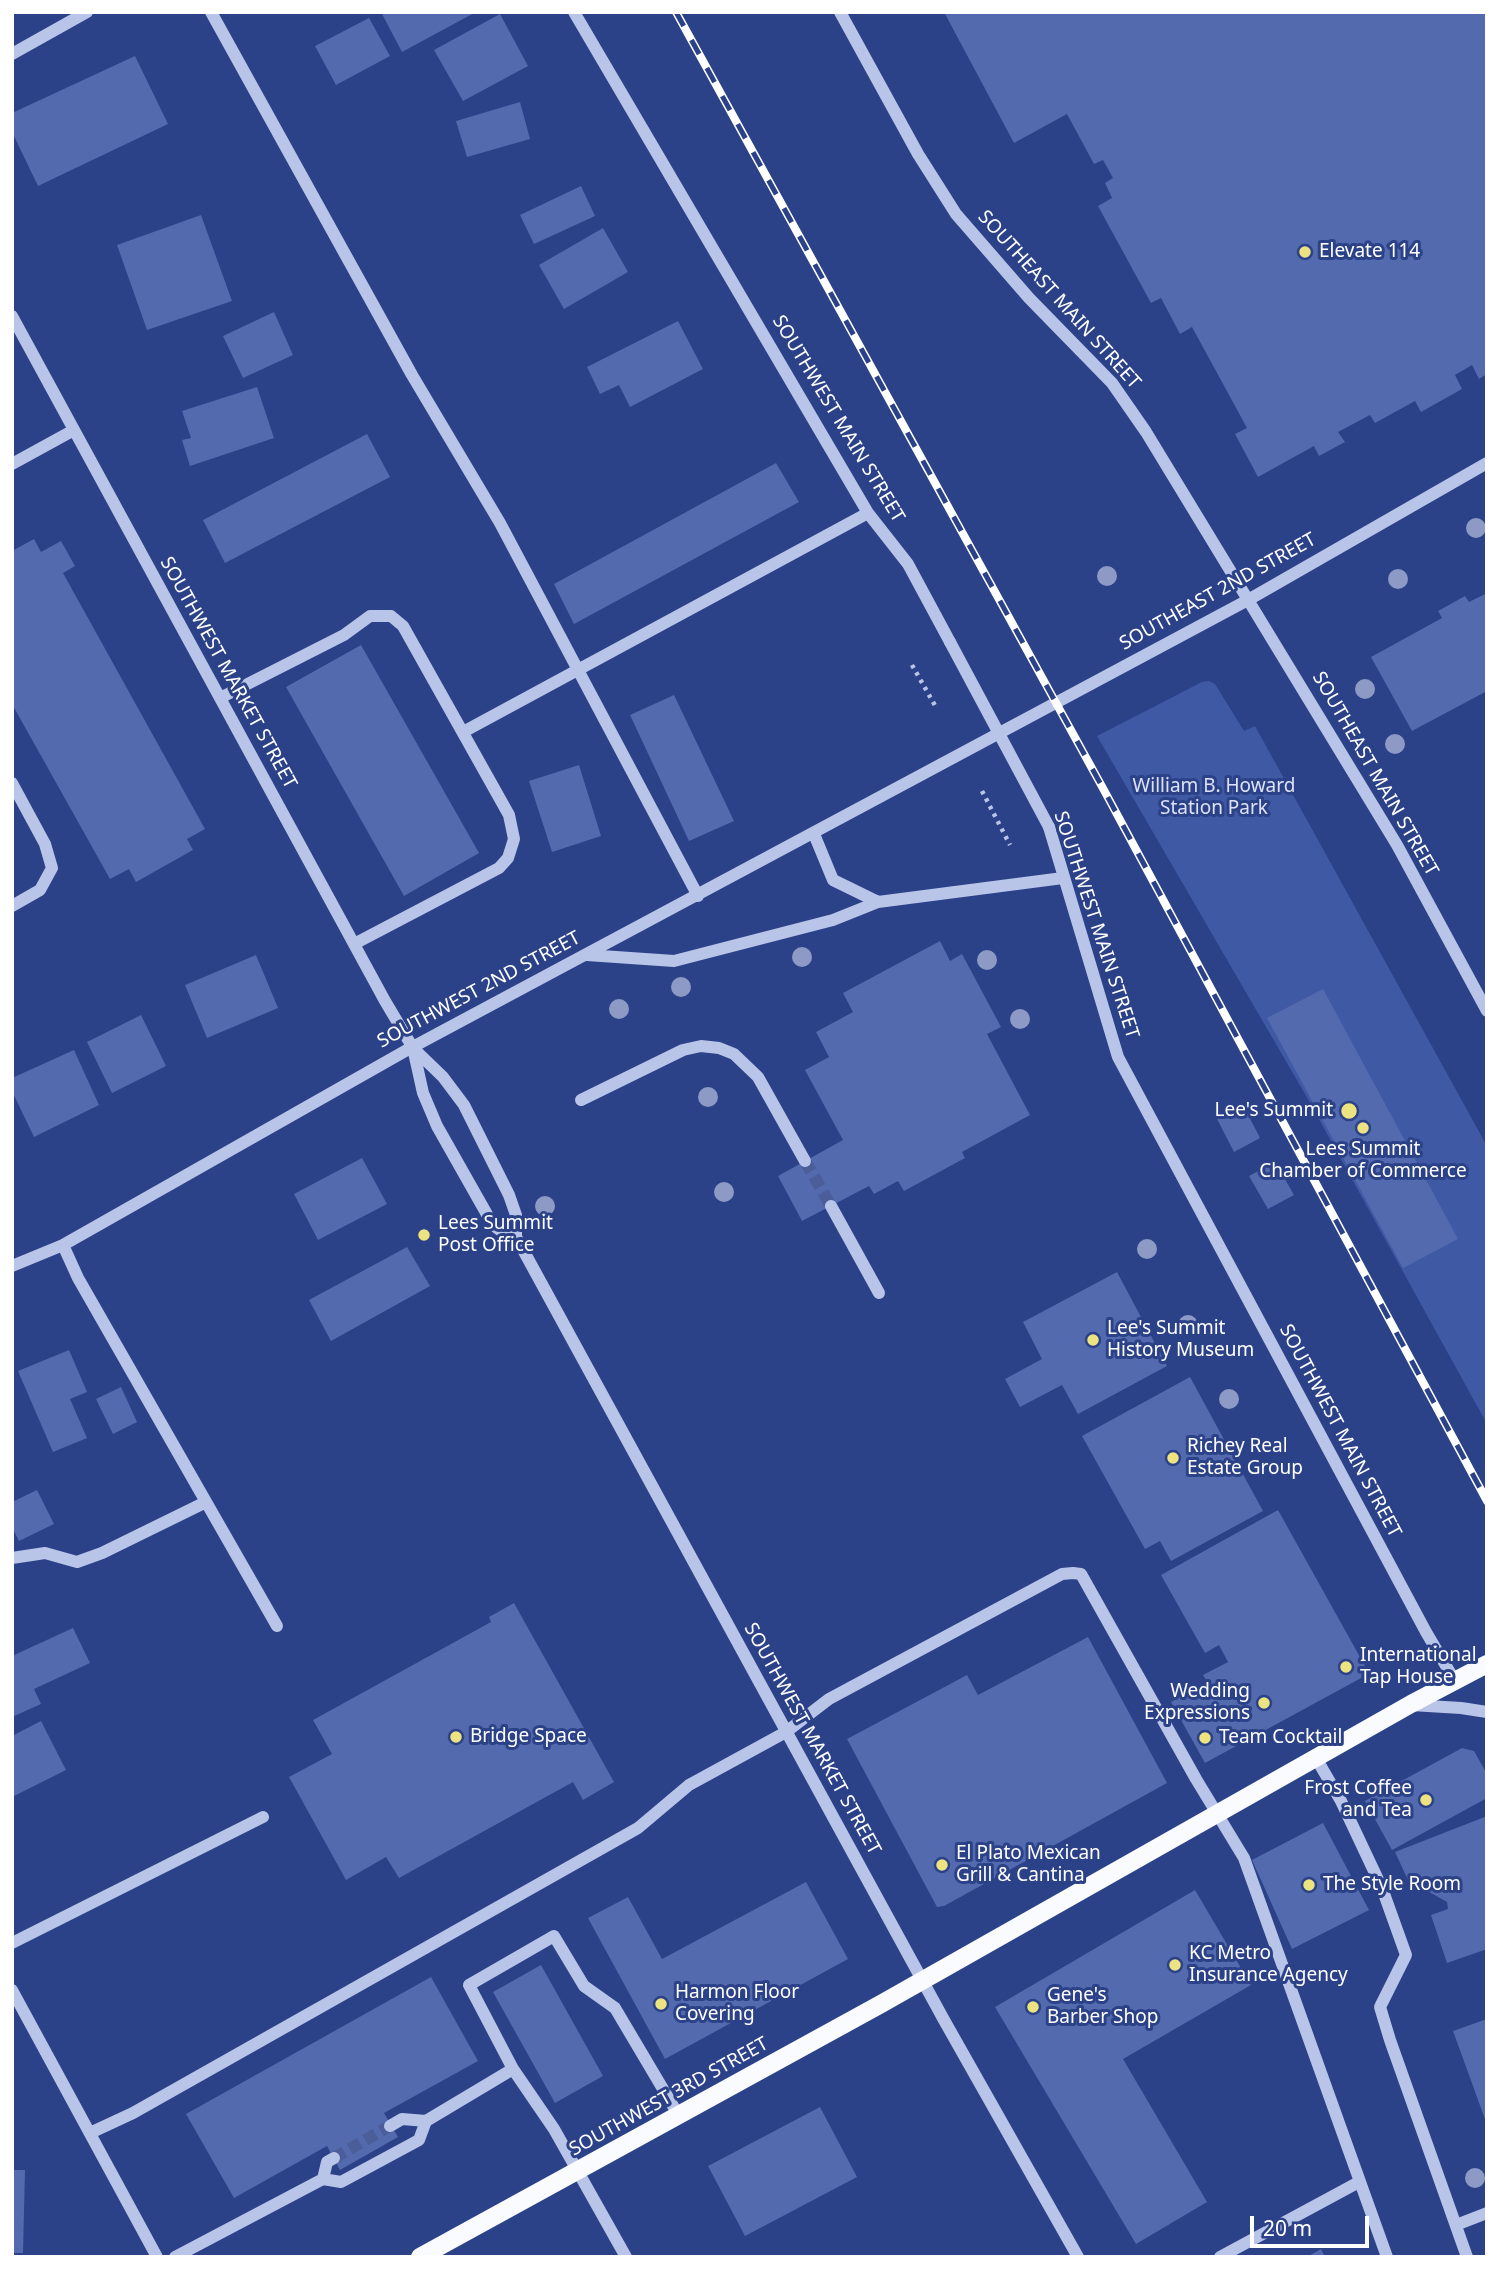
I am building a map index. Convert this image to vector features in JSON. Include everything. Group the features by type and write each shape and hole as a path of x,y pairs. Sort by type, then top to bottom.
{"main road":[{"name":"SOUTHWEST 3RD STREET","path":"420,2257 579,2172 1410,1704 1487,1664"}],"street":[{"path":"12,54 87,12"},
{"path":"211,12 412,375 500,523 698,896"},
{"name":"SOUTHWEST MAIN STREET","path":"574,12 868,513 908,564 1049,827 1118,1057 1426,1632 1455,1681"},
{"name":"SOUTHEAST MAIN STREET","path":"840,12 918,155 956,214 1020,288 1112,383 1146,432 1396,845 1487,1011"},
{"name":"SOUTHWEST MARKET STREET","path":"12,316 413,1048 443,1077 464,1105 509,1195 516,1215 516,1237 922,1980 1078,2257"},
{"path":"12,464 74,430"},
{"name":"SOUTHEAST 2ND STREET","path":"967,752 1248,600 1487,463"},
{"path":"463,732 868,513"},
{"path":"220,698 344,635 370,616 391,616 403,626 509,815 514,839 508,858 499,869 354,944"},
{"name":"SOUTHWEST 2ND STREET","path":"12,1266 63,1245 413,1048 967,752"},
{"path":"12,783 45,844 52,868 40,890 12,906"},
{"path":"814,834 832,880 878,902"},
{"path":"586,955 674,961 833,920 878,902 1063,878"},
{"path":"581,1100 683,1050 701,1046 719,1048 734,1054 758,1077 805,1161"},
{"name":"SOUTHWEST MARKET STREET","path":"413,1048 423,1093 438,1126 493,1225 516,1237"},
{"path":"831,1206 879,1293"},
{"path":"63,1245 78,1278 277,1626"},
{"path":"12,1558 45,1553 77,1563 206,1502"},
{"path":"90,2133 133,2113 638,1828 690,1785 786,1732 829,1699 1062,1574 1081,1574 1244,1858 1387,2257"},
{"path":"1410,1704 1487,1712"},
{"path":"1316,1758 1341,1801 1381,1888 1406,1955 1380,2007 1467,2257"},
{"path":"12,1943 263,1817"},
{"path":"626,2257 554,2129 513,2069 469,1984 554,1936 584,1986 615,2008 678,2116"},
{"path":"12,1990 157,2257"},
{"path":"390,2126 402,2119 426,2120 513,2069"},
{"path":"175,2257 323,2179 341,2182 419,2140 426,2120"},
{"path":"323,2179 327,2162 334,2158"},
{"path":"1220,2257 1359,2182"},
{"path":"1456,2225 1487,2213"}],"path":[{"path":"912,665 937,709"},
{"path":"982,791 1010,845"}],"green space":[{"name":"William B. Howard Station Park","path":"1202,682 1215,684 1244,731 1255,726 1487,1146 1487,1424 1305,1094 1097,736"}],"building":[{"path":"381,12 476,12 402,52"},
{"name":"Elevate 114","path":"944,12 1487,12 1487,374 1479,379 1472,365 1455,375 1462,389 1421,412 1415,401 1375,423 1370,415 1338,432 1345,442 1319,456 1314,446 1258,477 1235,434 1247,428 1192,327 1180,334 1161,298 1151,303 1098,206 1112,198 1105,183 1113,178 1103,160 1094,164 1067,114 1014,143"},
{"path":"500,14 528,66 463,101 434,50"},
{"path":"369,18 390,56 336,85 315,46"},
{"path":"135,56 168,124 38,186 12,132 12,113"},
{"path":"520,102 530,139 467,157 456,121"},
{"path":"581,186 595,216 534,244 520,215"},
{"path":"201,215 232,301 147,330 117,245"},
{"path":"603,228 628,272 564,309 539,265"},
{"path":"274,312 293,355 243,378 223,336"},
{"path":"678,321 703,369 630,407 619,385 600,394 587,367"},
{"path":"257,387 274,438 190,466 182,440 191,438 182,411"},
{"path":"367,434 390,477 225,563 203,520"},
{"path":"776,463 799,502 574,624 554,584"},
{"path":"34,539 41,552 61,541 75,566 63,573 205,829 187,839 193,850 136,882 129,869 110,879 12,704 12,551"},
{"path":"1487,593 1487,691 1412,731 1371,657 1442,618 1438,611 1465,596 1469,602"},
{"path":"361,645 479,853 404,896 286,687"},
{"path":"674,695 734,821 689,841 630,715"},
{"path":"579,765 601,836 552,852 529,781"},
{"path":"940,941 950,961 962,954 1001,1027 987,1034 1030,1115 962,1152 965,1158 904,1191 898,1181 874,1194 869,1186 802,1221 778,1176 843,1140 805,1070 829,1057 816,1032 853,1012 843,993"},
{"path":"256,955 278,1008 207,1038 185,985"},
{"name":"Lees Summit Chamber of Commerce","path":"1323,989 1458,1239 1403,1268 1267,1018"},
{"path":"141,1015 166,1066 112,1093 87,1042"},
{"path":"74,1050 99,1105 34,1137 12,1091 12,1078"},
{"path":"1242,1103 1260,1138 1234,1152 1216,1117"},
{"path":"362,1158 387,1204 318,1240 294,1194"},
{"path":"1275,1162 1294,1195 1268,1209 1249,1176"},
{"path":"407,1247 430,1286 331,1341 309,1300"},
{"name":"Lee's Summit History Museum","path":"1117,1272 1167,1366 1078,1414 1062,1385 1020,1407 1005,1379 1042,1359 1023,1322"},
{"path":"69,1350 87,1392 70,1399 87,1438 53,1452 18,1371"},
{"path":"1190,1377 1263,1511 1171,1561 1160,1541 1145,1549 1082,1436"},
{"path":"121,1387 137,1422 113,1434 96,1399"},
{"path":"37,1490 54,1524 19,1541 12,1527 12,1502"},
{"path":"1278,1510 1365,1666 1363,1677 1205,1763 1171,1702 1207,1682 1203,1675 1228,1662 1219,1645 1205,1653 1161,1575"},
{"name":"Bridge Space","path":"514,1603 614,1782 583,1800 573,1782 399,1878 386,1857 346,1880 289,1777 332,1754 313,1720 491,1622 489,1617"},
{"path":"73,1628 90,1663 34,1689 41,1704 12,1717 12,1656"},
{"path":"1088,1637 1167,1783 944,1906 937,1907 847,1739 967,1675 978,1695"},
{"path":"41,1721 66,1770 12,1797 12,1736"},
{"name":"Frost Coffee and Tea","path":"1462,1748 1474,1751 1487,1774 1487,1798 1392,1850 1365,1801"},
{"path":"1487,1816 1487,1949 1447,1963 1431,1915 1448,1909 1447,1902 1408,1880 1395,1852"},
{"name":"The Style Room","path":"1323,1823 1369,1910 1292,1949 1252,1860"},
{"path":"806,1882 848,1959 665,2059 588,1918 628,1897 662,1959"},
{"path":"1195,1890 1251,1985 1123,2059 1207,2202 1136,2244 995,2007"},
{"path":"541,1965 603,2076 555,2103 493,1992"},
{"path":"431,1977 478,2061 384,2113 398,2137 340,2170 327,2146 234,2198 186,2114"},
{"path":"1487,2019 1487,2122 1486,2122 1453,2031"},
{"path":"820,2107 857,2177 745,2236 708,2166"},
{"path":"12,2170 25,2170 23,2253 12,2253"},
{"path":"1321,2249 1325,2257 1307,2257"}],"tunnel":[{"path":"805,1161 831,1206"},
{"path":"334,2158 390,2126"}],"railway":[{"path":"676,12 1105,792 1487,1501"}],"place":[{"name":"Elevate 114","path":"1305,252"},
{"name":"Lee's Summit","path":"1349,1111"},
{"name":"Lees Summit Chamber of Commerce","path":"1363,1128"},
{"name":"Lees Summit Post Office","path":"424,1235"},
{"name":"Lee's Summit History Museum","path":"1093,1340"},
{"name":"Richey Real Estate Group","path":"1173,1458"},
{"name":"International Tap House","path":"1346,1667"},
{"name":"Wedding Expressions","path":"1264,1703"},
{"name":"Bridge Space","path":"456,1737"},
{"name":"Team Cocktail","path":"1205,1738"},
{"name":"Frost Coffee and Tea","path":"1426,1800"},
{"name":"El Plato Mexican Grill & Cantina","path":"942,1865"},
{"name":"The Style Room","path":"1309,1885"},
{"name":"KC Metro Insurance Agency","path":"1175,1965"},
{"name":"Harmon Floor Covering","path":"661,2004"},
{"name":"Gene's Barber Shop","path":"1033,2007"}]}
